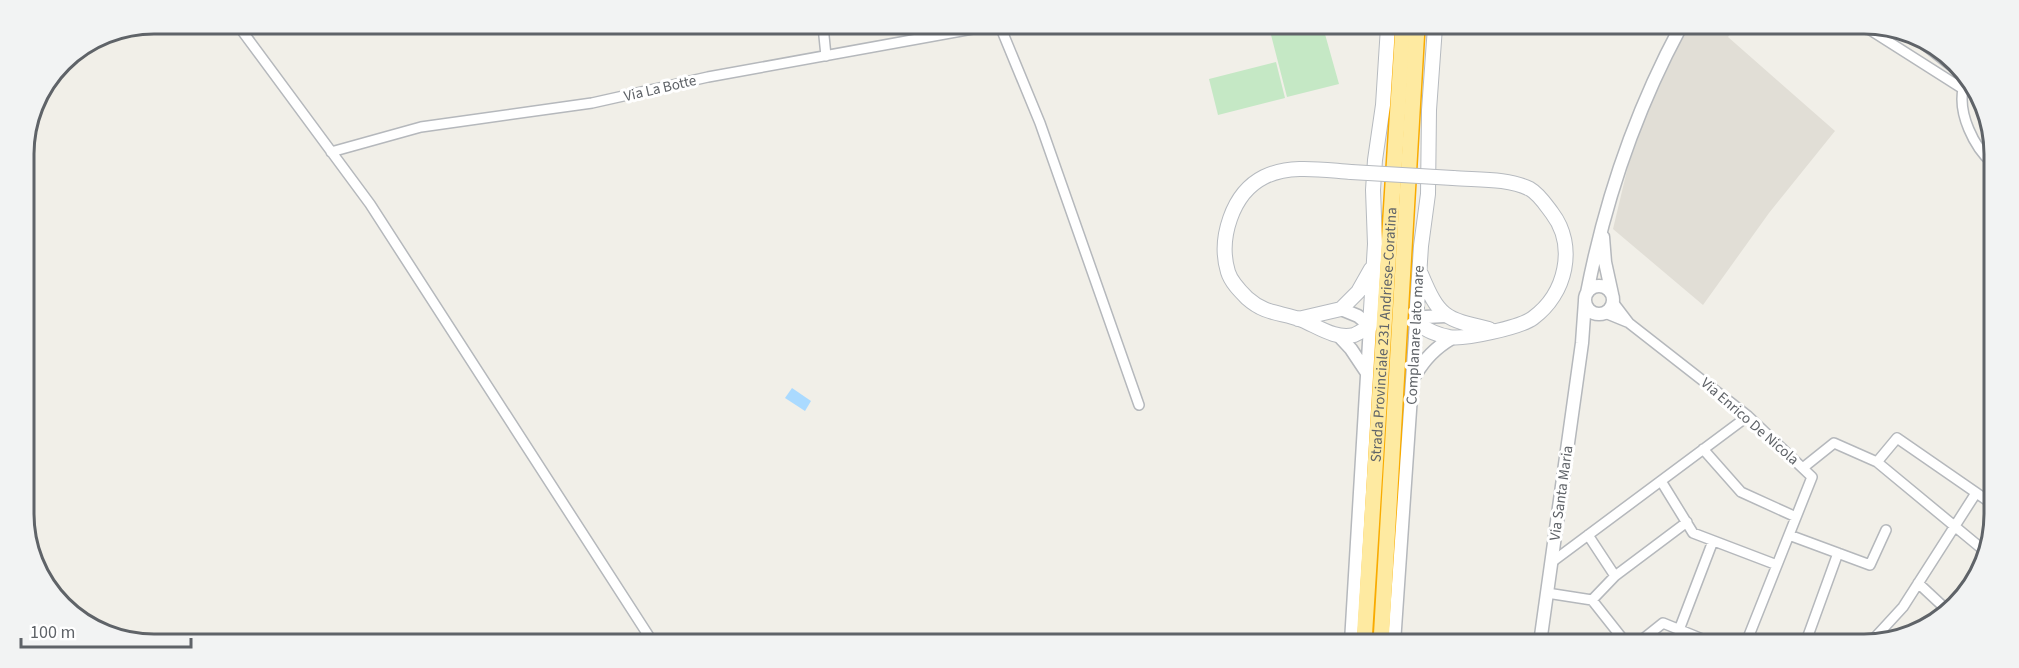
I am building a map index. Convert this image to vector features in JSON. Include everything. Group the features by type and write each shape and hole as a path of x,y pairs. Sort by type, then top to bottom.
{"highway":[{"name":"Strada Provinciale 231 Andriese-Coratina","path":"1365,633 1403,34"},
{"name":"Strada Provinciale 231 Andriese-Coratina","path":"1382,633 1417,34"}],"main road":[{"path":"1388,34 1383,105 1375,160 1373,190 1374,265 1370,326 1354,335 1338,336 1298,319 1275,315 1261,308 1237,288 1229,275 1225,259 1225,241 1229,220 1239,200 1250,186 1265,176 1281,171 1304,169 1351,172 1453,178 1503,182 1531,190 1543,201 1561,228 1567,257 1557,290 1533,318 1517,327 1452,338 1432,333 1416,323"},
{"name":"Complanare lato mare","path":"1416,323 1419,270 1428,194 1429,110 1434,34"},
{"path":"1298,319 1341,309 1358,292 1374,265"},
{"path":"1419,270 1431,299 1445,316 1461,323 1494,331"}],"street":[{"path":"244,34 370,204 647,634"},
{"path":"823,34 826,56"},
{"name":"Via La Botte","path":"332,152 422,127 592,103 708,77 946,34"},
{"path":"1003,34 1040,123 1139,405"},
{"name":"Via Santa Maria","path":"1541,633 1582,343 1586,297 1604,216 1623,154 1643,103 1677,34"},
{"path":"1879,36 1963,89 1961,98 1963,112 1984,155"},
{"name":"Via Santa Maria","path":"1604,216 1603,247 1613,298"},
{"path":"1598,286 1606,288 1613,298 1612,307 1601,314 1588,309 1586,297 1598,286"},
{"name":"Via Enrico De Nicola","path":"1613,298 1629,323 1748,416 1812,477 1750,633"},
{"path":"1341,309 1358,316 1370,326 1352,633"},
{"name":"Via Santa Maria","path":"1582,343 1590,326 1601,314"},
{"name":"Via Enrico De Nicola","path":"1601,314 1629,323"},
{"path":"1416,323 1425,318 1445,316"},
{"name":"Complanare lato mare","path":"1395,633 1416,323"},
{"path":"1338,336 1351,349 1367,373"},
{"path":"1413,379 1423,361 1452,338"},
{"path":"1552,562 1748,416"},
{"path":"1877,462 1897,438 1984,498"},
{"path":"1804,467 1834,444 1877,462 1979,547"},
{"path":"1703,449 1741,492 1796,518"},
{"path":"1661,481 1693,533 1777,566"},
{"path":"1883,632 1903,608 1976,493"},
{"path":"1592,600 1615,576 1687,522"},
{"path":"1789,535 1870,565 1886,530"},
{"path":"1588,535 1615,576"},
{"path":"1679,630 1713,541"},
{"path":"1809,633 1838,553"},
{"path":"1918,583 1942,606"},
{"path":"1547,593 1592,600 1618,633"},
{"path":"1650,633 1663,623 1687,633"}],"shaded area":[{"path":"1684,34 1730,34 1728,37 1835,131 1769,213 1703,305 1613,229 1628,166 1647,112"}],"green space":[{"path":"1271,34 1325,34 1339,84 1287,97"},
{"path":"1276,62 1285,98 1218,115 1209,79"}],"water":[{"path":"792,388 811,401 805,411 785,398"}]}
